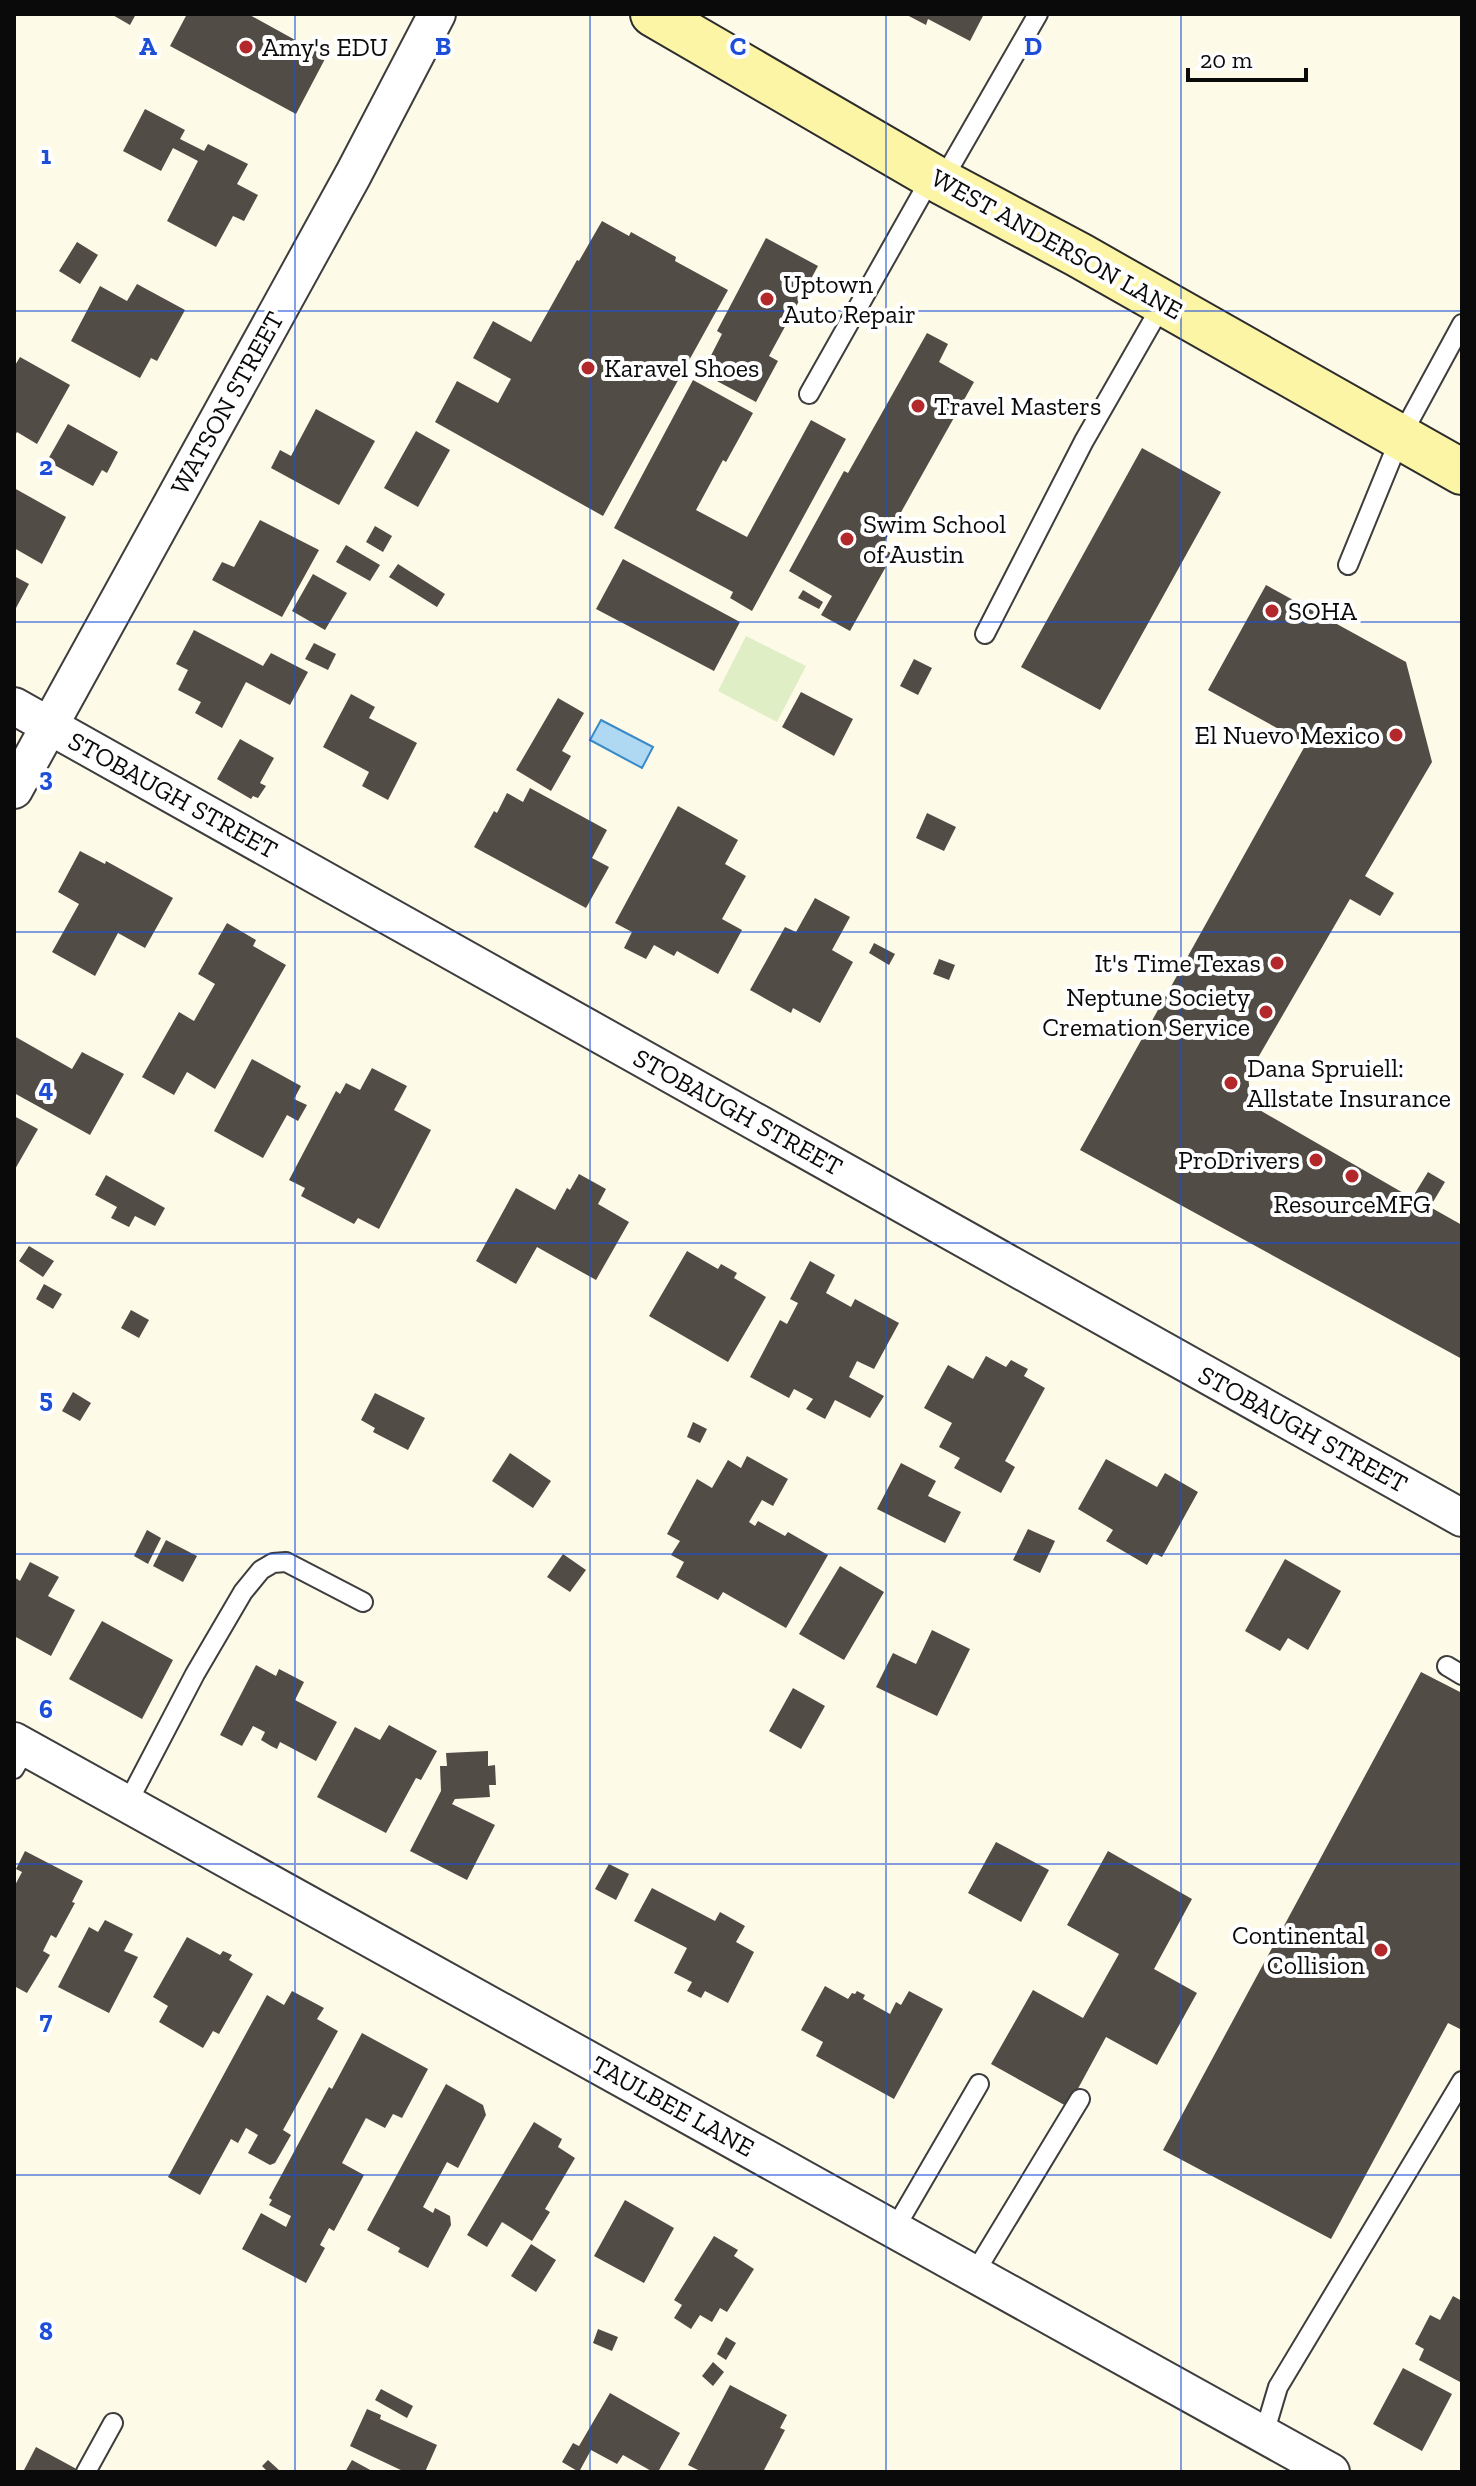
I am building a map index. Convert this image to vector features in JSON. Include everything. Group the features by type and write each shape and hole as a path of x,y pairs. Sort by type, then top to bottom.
{"main road":[{"name":"WEST ANDERSON LANE","path":"653,14 937,179 1462,472"}],"street":[{"name":"WATSON STREET","path":"14,790 353,175 437,14"},
{"name":"STOBAUGH STREET","path":"14,706 1462,1518"},
{"name":"TAULBEE LANE","path":"18,1753 127,1804 1331,2472"}],"lane":[{"path":"809,394 1038,14"},
{"path":"985,634 1084,441 1163,303"},
{"path":"1348,565 1400,438 1456,350 1462,324"},
{"path":"127,1804 195,1674 243,1592 261,1570 273,1563 286,1562 363,1602"},
{"path":"1264,2434 1278,2387 1462,2081"},
{"path":"894,2230 979,2084"},
{"path":"974,2274 1080,2099"},
{"path":"86,2472 113,2423"}],"green space":[{"path":"746,636 806,666 777,722 718,691"}],"water":[{"path":"601,720 653,747 642,768 590,740"}],"building":[{"path":"111,14 136,14 130,25"},
{"path":"187,14 248,14 326,57 296,114 170,46"},
{"path":"905,14 984,14 970,41 928,19 926,25"},
{"path":"145,109 185,130 180,139 204,151 208,144 248,164 237,184 258,195 244,221 233,216 216,247 167,221 198,161 173,148 161,171 123,151"},
{"name":"Karavel Shoes","path":"602,221 629,236 631,232 728,290 603,516 435,422 457,381 498,403 511,379 473,358 493,321 531,342"},
{"name":"Uptown Auto Repair","path":"766,238 818,266 769,356 778,361 756,402 702,373 722,334 717,331"},
{"path":"77,242 98,255 80,284 59,271"},
{"path":"137,284 185,310 157,361 151,358 140,378 71,341 100,286 127,301"},
{"path":"927,333 948,344 939,362 974,382 881,548 893,554 850,631 821,615 832,596 789,571 844,471 848,473"},
{"path":"20,357 70,385 37,444 17,432 14,437 14,367"},
{"path":"693,380 753,413 696,510 747,537 811,420 846,439 752,611 730,598 733,592 614,528"},
{"path":"316,409 375,441 339,505 271,468 280,450 291,456"},
{"path":"68,424 118,452 107,473 102,470 93,486 47,461"},
{"path":"416,431 450,450 418,507 384,488"},
{"path":"1142,448 1221,492 1100,710 1021,667"},
{"path":"14,488 66,517 42,564 14,548"},
{"path":"260,520 319,550 282,617 212,580 222,562 234,567"},
{"path":"375,526 392,536 383,552 366,542"},
{"path":"346,545 380,565 370,581 336,562"},
{"path":"623,559 740,622 714,671 596,609"},
{"path":"398,564 445,594 437,607 389,577"},
{"path":"313,574 347,593 325,630 292,611"},
{"path":"14,576 29,584 16,608 14,607"},
{"path":"1266,585 1406,662 1432,762 1365,876 1394,893 1380,916 1350,899 1248,1075 1251,1105 1412,1198 1428,1172 1445,1182 1430,1207 1462,1225 1462,1359 1080,1150 1306,744 1208,690"},
{"path":"803,590 823,602 819,609 798,598"},
{"path":"194,630 263,666 271,653 308,672 290,705 246,682 222,728 195,713 201,702 178,690 188,670 176,664"},
{"path":"314,643 336,654 328,670 305,659"},
{"path":"914,659 932,668 918,695 900,686"},
{"path":"801,692 853,719 834,756 782,727"},
{"path":"351,694 375,707 369,718 417,743 388,800 362,786 369,772 323,747"},
{"path":"558,698 584,713 562,751 571,756 551,791 516,770"},
{"path":"240,739 274,758 260,783 266,786 258,798 253,796 251,799 217,779"},
{"path":"530,788 607,830 592,858 609,867 586,908 474,847 507,793 523,802"},
{"path":"678,806 738,840 725,864 746,876 722,919 742,930 718,974 677,951 674,956 654,945 646,959 624,948 632,932 615,923"},
{"path":"927,813 956,827 944,851 916,838"},
{"path":"80,851 105,864 106,861 173,898 145,948 118,933 95,976 52,952 79,904 58,892"},
{"path":"815,898 850,917 832,950 853,962 820,1023 793,1008 791,1013 750,990 785,927 796,932"},
{"path":"227,923 256,940 253,946 286,965 215,1089 187,1072 174,1095 142,1077 179,1012 194,1021 215,984 198,974"},
{"path":"874,943 895,954 889,965 869,953"},
{"path":"939,959 955,965 949,980 933,974"},
{"path":"14,1036 72,1069 82,1052 124,1074 90,1135 14,1093"},
{"path":"252,1059 301,1086 294,1099 307,1105 298,1121 287,1115 263,1158 214,1131"},
{"path":"372,1068 407,1086 394,1110 431,1130 379,1229 358,1218 354,1224 301,1196 305,1188 289,1180 336,1091 340,1094 346,1083 360,1090"},
{"path":"14,1116 38,1129 14,1171"},
{"path":"579,1174 606,1189 598,1204 629,1222 596,1280 537,1247 516,1284 476,1261 516,1188 555,1210"},
{"path":"106,1175 165,1208 155,1226 135,1216 129,1227 111,1218 117,1207 95,1195"},
{"path":"29,1246 54,1261 43,1277 19,1261"},
{"path":"687,1251 718,1269 721,1264 737,1273 734,1278 766,1297 728,1362 649,1316"},
{"path":"810,1261 835,1275 826,1293 851,1307 855,1299 899,1323 874,1369 857,1361 849,1377 884,1396 870,1418 835,1400 825,1419 806,1409 813,1399 794,1389 789,1398 750,1377 780,1320 787,1324 798,1303 790,1299"},
{"path":"44,1284 62,1294 53,1309 36,1299"},
{"path":"131,1310 149,1320 139,1338 121,1328"},
{"path":"986,1356 1006,1367 1011,1360 1028,1369 1024,1376 1045,1388 1005,1461 1015,1467 1001,1493 954,1468 960,1458 939,1447 952,1423 924,1408 948,1365 973,1379"},
{"path":"73,1392 91,1403 80,1421 62,1411"},
{"path":"375,1393 425,1418 408,1450 373,1432 375,1428 361,1420"},
{"path":"693,1422 707,1429 700,1443 687,1437"},
{"path":"510,1453 551,1481 533,1508 492,1481"},
{"path":"747,1456 788,1479 773,1506 762,1500 749,1522 755,1526 758,1521 785,1536 788,1532 828,1555 786,1628 723,1592 718,1600 676,1577 684,1562 671,1555 680,1541 667,1534 697,1479 712,1488 728,1460 741,1468"},
{"path":"1106,1459 1157,1487 1165,1473 1198,1492 1162,1557 1154,1553 1147,1565 1106,1541 1113,1530 1078,1509"},
{"path":"901,1463 936,1481 928,1496 961,1512 945,1543 877,1509"},
{"path":"1028,1529 1055,1541 1040,1573 1013,1560"},
{"path":"147,1530 161,1538 148,1564 134,1556"},
{"path":"166,1540 197,1556 183,1582 153,1566"},
{"path":"563,1554 586,1570 570,1592 547,1577"},
{"path":"1285,1559 1341,1591 1308,1650 1288,1638 1280,1651 1245,1631"},
{"path":"30,1562 59,1577 48,1596 75,1610 51,1656 14,1636 14,1577 20,1581"},
{"path":"840,1566 884,1592 844,1660 799,1634"},
{"path":"102,1621 173,1660 142,1719 69,1679"},
{"path":"932,1630 970,1649 937,1716 876,1687 893,1653 916,1664"},
{"path":"256,1665 276,1676 279,1669 304,1682 295,1700 337,1722 316,1761 280,1742 277,1749 271,1746 261,1740 265,1732 253,1726 242,1746 220,1735"},
{"path":"1421,1672 1462,1693 1462,2030 1448,2023 1331,2239 1163,2150"},
{"path":"793,1688 825,1706 801,1749 769,1731"},
{"path":"389,1725 437,1751 421,1780 416,1778 386,1833 317,1797 355,1727 380,1740"},
{"path":"488,1751 488,1766 495,1765 496,1785 489,1785 490,1797 455,1799 452,1804 495,1825 467,1880 410,1851 441,1791 440,1766 447,1766 446,1753"},
{"path":"996,1842 1049,1870 1021,1922 968,1893"},
{"path":"25,1851 83,1881 56,1938 51,1935 43,1951 50,1955 27,1993 14,1986 14,1887 22,1872 16,1869"},
{"path":"1108,1851 1192,1899 1154,1969 1197,1993 1157,2065 1106,2037 1068,2107 991,2064 1033,1990 1083,2018 1119,1954 1067,1925"},
{"path":"609,1864 629,1874 616,1900 595,1889"},
{"path":"652,1888 715,1921 720,1912 745,1926 736,1942 754,1952 728,2003 705,1991 701,1998 687,1991 692,1982 674,1973 687,1948 634,1921"},
{"path":"105,1920 133,1934 124,1951 138,1957 109,2013 58,1987 89,1927 98,1932"},
{"path":"187,1937 220,1955 223,1951 232,1955 229,1960 253,1974 219,2034 213,2031 203,2048 159,2022 168,2006 153,1997"},
{"path":"825,1986 848,1999 857,1991 865,1995 863,1999 890,2014 896,2002 901,2005 909,1991 943,2009 894,2099 816,2056 823,2042 801,2030"},
{"path":"292,1991 324,2008 317,2019 338,2031 283,2130 291,2135 275,2163 270,2165 248,2153 258,2135 246,2128 238,2143 231,2139 200,2195 168,2177 267,1995 284,2005"},
{"path":"362,2033 428,2069 402,2118 393,2114 385,2128 366,2118 342,2163 364,2175 334,2231 329,2228 320,2245 325,2248 306,2283 242,2249 261,2213 286,2227 291,2216 269,2205 272,2200 269,2198"},
{"path":"446,2084 483,2105 486,2115 458,2168 447,2162 423,2207 433,2213 435,2208 450,2216 451,2225 428,2268 367,2230"},
{"path":"534,2122 562,2139 558,2147 575,2158 545,2209 550,2212 532,2241 502,2222 487,2247 467,2235"},
{"path":"625,2200 674,2228 644,2283 594,2256"},
{"path":"714,2236 738,2250 734,2256 754,2269 727,2312 720,2308 712,2322 700,2315 691,2329 674,2318 682,2305 674,2300"},
{"path":"531,2244 556,2260 536,2292 511,2276"},
{"path":"1453,2296 1462,2301 1462,2383 1419,2360 1424,2349 1415,2344 1430,2315 1440,2320"},
{"path":"598,2329 618,2337 612,2351 593,2343"},
{"path":"726,2337 736,2343 726,2360 717,2354"},
{"path":"713,2362 724,2372 713,2386 702,2376"},
{"path":"1403,2368 1452,2394 1422,2451 1373,2424"},
{"path":"730,2385 787,2415 780,2428 785,2430 763,2472 702,2472 688,2465"},
{"path":"381,2389 413,2406 407,2418 375,2400"},
{"path":"610,2393 680,2433 658,2472 623,2455 617,2464 591,2450 579,2472 562,2462 573,2443 579,2446"},
{"path":"367,2409 381,2415 380,2419 437,2445 425,2472 405,2472 350,2446"},
{"path":"36,2447 82,2472 23,2472"},
{"path":"268,2460 279,2470 277,2472 268,2472 262,2466"},
{"path":"352,2460 374,2472 345,2472"}],"place":[{"name":"Amy's EDU","path":"246,47"},
{"name":"Uptown Auto Repair","path":"767,299"},
{"name":"Karavel Shoes","path":"588,368"},
{"name":"Travel Masters","path":"918,406"},
{"name":"Swim School of Austin","path":"847,539"},
{"name":"SOHA","path":"1272,611"},
{"name":"El Nuevo Mexico","path":"1396,735"},
{"name":"It's Time Texas","path":"1277,963"},
{"name":"Neptune Society Cremation Service","path":"1266,1012"},
{"name":"Dana Spruiell: Allstate Insurance","path":"1231,1083"},
{"name":"ProDrivers","path":"1316,1160"},
{"name":"ResourceMFG","path":"1352,1176"},
{"name":"Continental Collision","path":"1381,1950"}]}
